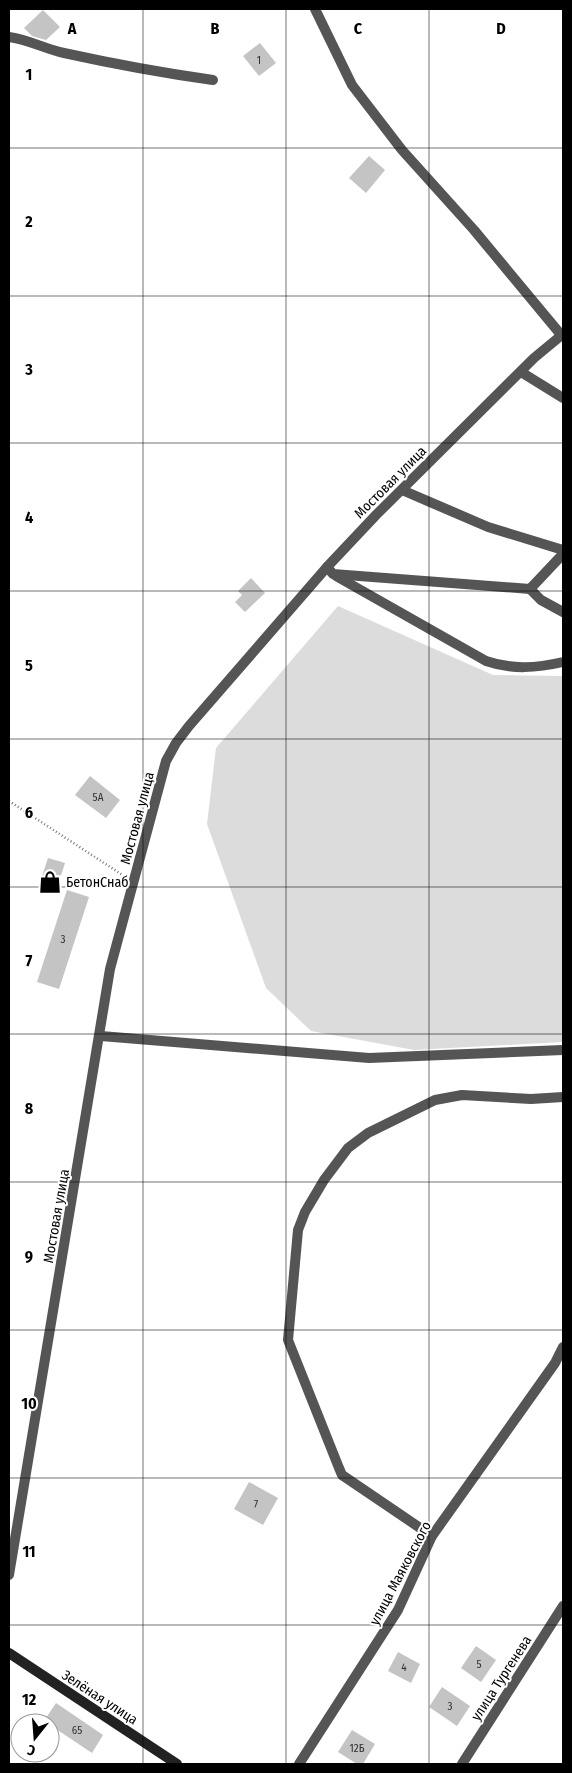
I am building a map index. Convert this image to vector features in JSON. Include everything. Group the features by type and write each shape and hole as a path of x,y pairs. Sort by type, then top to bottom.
{"main road":[{"name":"Зелёная улица","path":"9,1653 177,1764"}],"street":[{"path":"315,9 352,85 402,150 474,230 563,335"},
{"path":"9,37 20,38 40,48 126,67 213,80"},
{"name":"Мостовая улица","path":"9,1575 101,1036 110,969 166,761 176,742 402,490 520,372 563,335"},
{"path":"520,372 563,398"},
{"path":"402,490 488,527 563,552 530,589"},
{"path":"330,571 530,589 540,600 563,612"},
{"path":"330,571 486,661 513,668 527,668 563,662"},
{"path":"101,1036 369,1058 563,1050"},
{"path":"432,1536 342,1475 288,1340 298,1230 305,1212 340,1158 358,1140 379,1126 435,1100 452,1096 531,1099 563,1097"},
{"name":"улица Маяковского","path":"299,1764 398,1610 432,1536 563,1347"},
{"name":"улица Тургенева","path":"462,1764 563,1606"}],"path":[{"path":"9,801 134,882"}],"shaded area":[{"path":"338,606 493,675 563,676 563,1042 414,1050 311,1031 266,988 207,824 216,748"}],"building":[{"path":"43,10 60,27 46,40 32,36 24,28"},
{"path":"260,43 276,63 259,76 243,56"},
{"path":"369,156 385,170 366,193 349,178"},
{"path":"251,578 265,593 245,612 235,602 242,595 238,591"},
{"path":"90,776 120,800 106,818 75,795"},
{"path":"48,858 65,863 55,894 38,888"},
{"path":"67,890 89,897 59,989 37,982"},
{"path":"249,1482 278,1498 263,1525 234,1509"},
{"path":"476,1646 496,1660 481,1682 461,1668"},
{"path":"398,1652 420,1664 411,1683 388,1671"},
{"path":"442,1687 470,1706 457,1726 429,1707"},
{"path":"56,1703 103,1735 92,1753 60,1732 60,1713 49,1713"},
{"path":"352,1730 375,1744 363,1764 357,1764 338,1752"}],"place":[{"name":"БетонСнаб","path":"50,882"}]}
